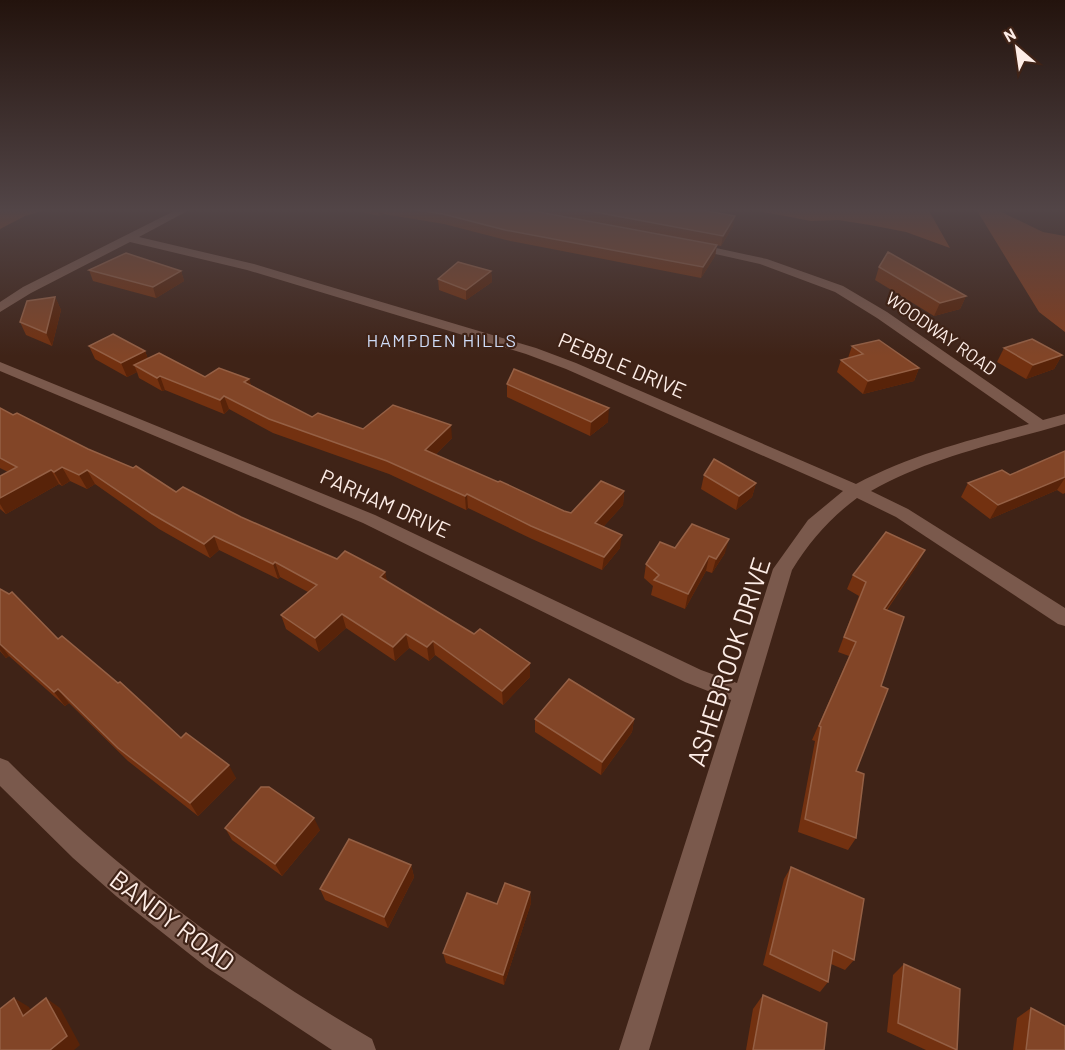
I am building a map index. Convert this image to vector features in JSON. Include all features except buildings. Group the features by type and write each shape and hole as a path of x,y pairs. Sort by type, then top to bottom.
{"street":[{"path":"0,308 27,290 89,258"},
{"name":"PEBBLE DRIVE","path":"212,258 250,267 531,351 571,366 857,491 902,513 1065,618"},
{"name":"WOODWAY ROAD","path":"750,258 764,261 839,289 882,315 1041,426"},
{"name":"PARHAM DRIVE","path":"0,366 369,519 693,676 745,695"},
{"name":"ASHEBROOK DRIVE","path":"634,1050 783,569 801,540 829,511 857,491 897,471 1065,419"},
{"name":"BANDY ROAD","path":"0,769 43,815 110,875 215,956 316,1024 361,1050"}],"shaded area":[{"path":"1006,258 1065,258 1065,332 1039,312"}],"district":[{"name":"HAMPDEN HILLS","path":"442,341"}]}
